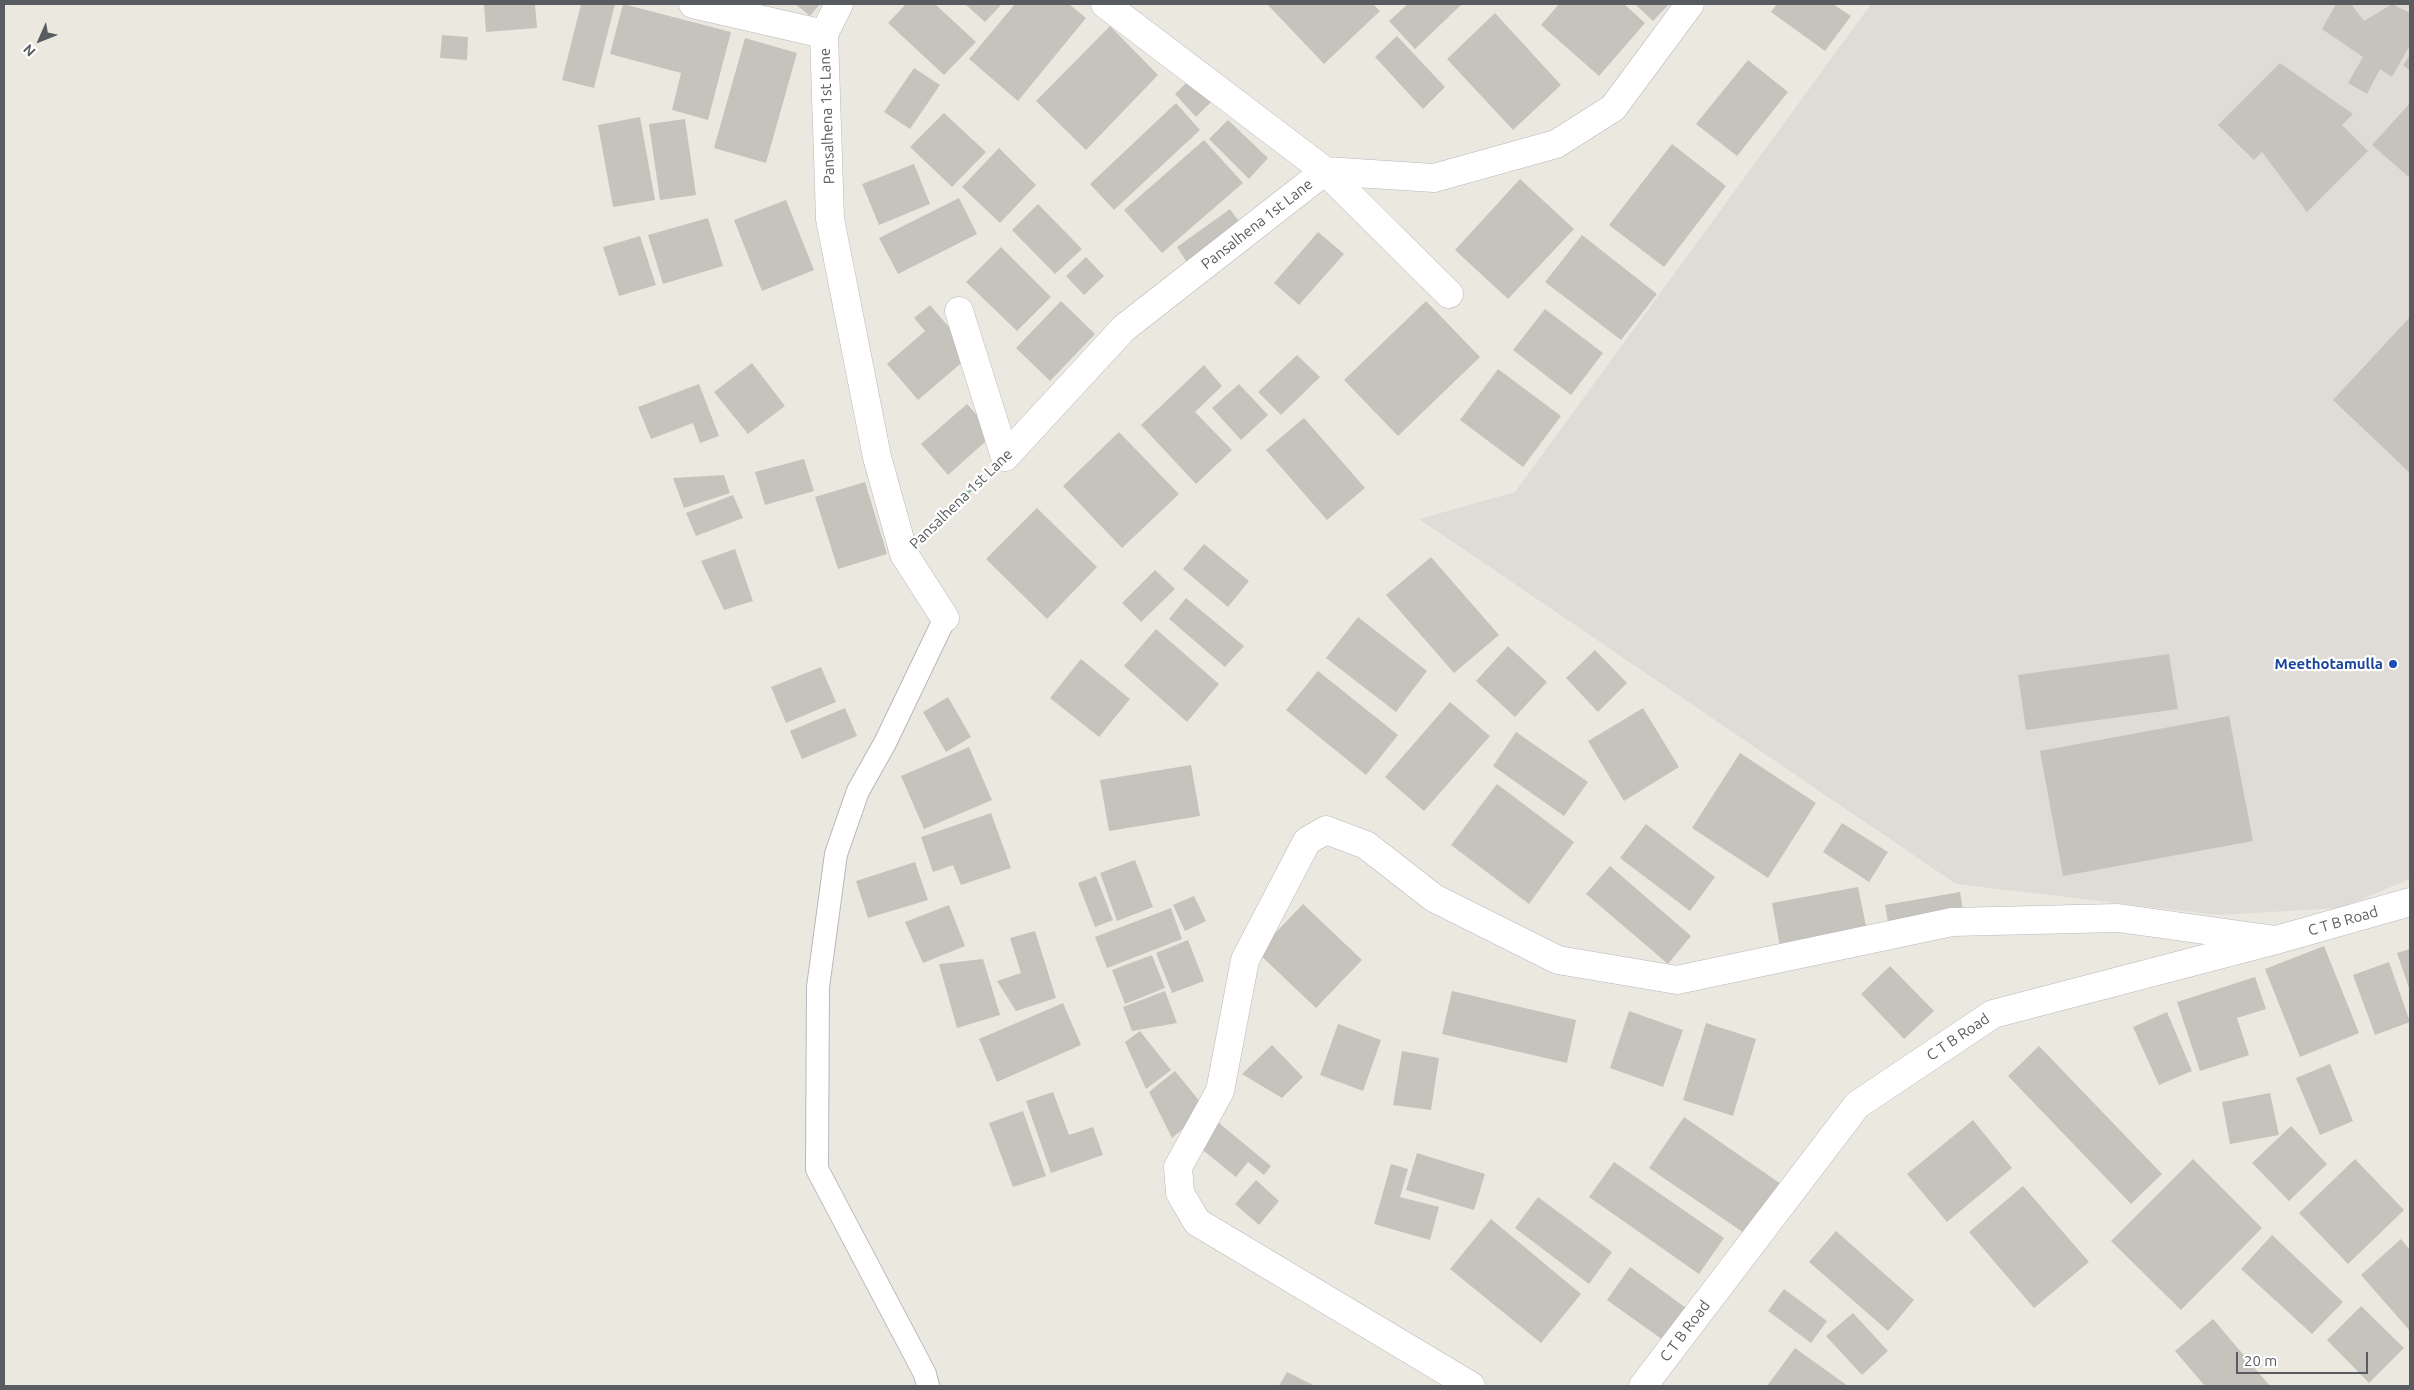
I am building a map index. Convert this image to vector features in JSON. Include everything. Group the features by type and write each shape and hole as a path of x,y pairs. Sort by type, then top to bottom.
{"street":[{"path":"693,4 824,34"},
{"name":"Pansalhena 1st Lane","path":"839,4 824,34 830,219 878,457 904,554"},
{"name":"Pansalhena 1st Lane","path":"1105,4 1325,171 1449,294"},
{"name":"Pansalhena 1st Lane","path":"1005,457 1124,328 1325,171 1434,178 1556,144 1613,108 1690,4"},
{"path":"959,311 1005,457"},
{"path":"904,554 945,618"},
{"path":"1471,1386 1197,1222 1180,1193 1178,1167 1220,1091 1245,960 1307,841 1326,830 1366,845 1434,898 1558,960 1677,980 1952,922 2118,918 2276,940"},
{"name":"C T B Road","path":"1643,1386 1857,1105 1993,1014 2276,940 2410,902"}],"lane":[{"path":"928,1386 925,1374 817,1169 818,987 836,854 858,791 885,743 945,618"}],"path":[{"name":"Pansalhena 1st Lane","path":"904,554 1005,457"}],"shaded area":[{"path":"1871,4 2410,4 2410,879 2341,908 2218,915 1956,884 1419,519 1515,492"}],"building":[{"path":"484,4 535,4 537,28 486,32"},
{"path":"581,4 615,4 594,88 562,80"},
{"path":"623,4 731,32 708,120 672,110 681,73 610,54"},
{"path":"795,4 820,4 810,16"},
{"path":"906,4 935,4 976,42 944,75 888,23"},
{"path":"965,4 1002,4 985,22"},
{"path":"1015,4 1069,4 1086,18 1018,101 969,59"},
{"path":"1267,4 1373,4 1380,11 1324,64"},
{"path":"1408,4 1462,4 1415,49 1389,21"},
{"path":"1559,4 1624,4 1645,23 1599,76 1541,25"},
{"path":"1635,4 1669,4 1653,21"},
{"path":"1777,4 1833,4 1851,16 1825,51 1771,12"},
{"path":"2336,4 2351,4 2364,21 2392,4 2410,13 2410,45 2392,77 2380,69 2367,94 2348,83 2363,57 2322,29"},
{"path":"1495,13 1561,85 1513,130 1447,59"},
{"path":"1110,26 1158,75 1086,150 1036,101"},
{"path":"442,35 468,37 467,60 440,58"},
{"path":"1397,36 1445,87 1423,109 1375,57"},
{"path":"745,38 797,53 766,163 714,148"},
{"path":"2410,55 2410,71 2403,65"},
{"path":"1748,60 1788,92 1737,156 1696,124"},
{"path":"2280,63 2353,114 2342,125 2368,151 2307,212 2262,152 2254,160 2218,125"},
{"path":"914,68 940,85 910,129 884,112"},
{"path":"1189,80 1211,102 1196,117 1175,94"},
{"path":"1176,103 1200,130 1114,210 1090,184"},
{"path":"2410,103 2410,178 2372,145"},
{"path":"944,113 986,152 952,187 910,147"},
{"path":"640,117 655,200 613,207 598,125"},
{"path":"685,119 696,195 660,200 649,124"},
{"path":"1228,120 1268,158 1249,179 1209,139"},
{"path":"1204,140 1243,183 1162,253 1124,210"},
{"path":"1672,144 1726,186 1664,267 1609,225"},
{"path":"999,148 1036,185 1000,223 962,187"},
{"path":"914,164 930,204 879,225 862,184"},
{"path":"1520,179 1574,229 1508,299 1455,250"},
{"path":"959,198 977,234 898,274 879,238"},
{"path":"786,200 814,270 762,291 734,220"},
{"path":"1038,204 1082,249 1055,274 1012,230"},
{"path":"1230,209 1243,227 1188,264 1177,247"},
{"path":"708,218 723,266 663,284 648,235"},
{"path":"1318,232 1344,254 1299,305 1274,283"},
{"path":"1582,235 1657,294 1621,340 1545,282"},
{"path":"640,236 656,285 619,296 603,247"},
{"path":"1001,247 1051,297 1017,331 966,282"},
{"path":"1086,257 1104,276 1084,295 1066,276"},
{"path":"1061,301 1095,334 1050,381 1016,348"},
{"path":"1426,301 1480,357 1398,436 1344,380"},
{"path":"930,305 972,354 918,400 887,364 925,331 914,318"},
{"path":"1545,309 1603,353 1571,395 1513,350"},
{"path":"2410,317 2410,473 2333,400"},
{"path":"1297,355 1320,377 1281,415 1258,392"},
{"path":"752,363 785,406 748,434 714,392"},
{"path":"1204,365 1222,386 1195,412 1232,450 1196,484 1141,425"},
{"path":"1498,369 1561,416 1523,467 1460,420"},
{"path":"699,384 719,436 700,443 693,423 651,439 638,407"},
{"path":"1239,384 1268,415 1241,440 1212,408"},
{"path":"967,404 994,434 948,475 921,444"},
{"path":"1304,418 1365,488 1327,520 1266,450"},
{"path":"1119,432 1179,494 1122,548 1063,486"},
{"path":"804,459 814,491 765,505 755,472"},
{"path":"724,475 730,493 684,508 673,478"},
{"path":"865,482 887,554 838,569 815,497"},
{"path":"733,495 743,518 696,536 686,513"},
{"path":"1037,508 1097,567 1047,619 986,559"},
{"path":"1204,544 1249,581 1228,607 1183,569"},
{"path":"735,549 753,601 724,610 701,561"},
{"path":"1431,557 1499,635 1454,673 1386,595"},
{"path":"1155,570 1175,589 1141,622 1122,603"},
{"path":"1186,598 1244,646 1225,667 1169,619"},
{"path":"1358,617 1427,671 1396,712 1326,658"},
{"path":"1156,629 1219,684 1187,722 1124,666"},
{"path":"1508,646 1547,682 1515,717 1476,681"},
{"path":"1595,650 1627,683 1598,712 1566,678"},
{"path":"2169,654 2178,709 2026,730 2018,675"},
{"path":"1081,659 1130,699 1099,737 1050,698"},
{"path":"821,667 836,702 786,723 771,687"},
{"path":"1318,671 1398,735 1366,775 1286,710"},
{"path":"948,697 971,737 946,752 923,712"},
{"path":"1450,702 1490,736 1424,811 1385,777"},
{"path":"845,708 857,736 802,759 790,731"},
{"path":"1643,708 1679,767 1624,801 1588,741"},
{"path":"2229,716 2253,841 2063,876 2040,751"},
{"path":"1516,732 1588,782 1564,816 1493,766"},
{"path":"969,747 992,800 924,829 901,776"},
{"path":"1740,753 1816,803 1768,878 1692,828"},
{"path":"1191,765 1200,816 1109,831 1100,780"},
{"path":"1497,784 1574,842 1529,904 1451,845"},
{"path":"991,813 1011,868 961,885 953,865 933,872 921,837"},
{"path":"1842,823 1888,852 1869,882 1823,852"},
{"path":"1646,824 1715,877 1690,911 1620,858"},
{"path":"1135,860 1153,907 1117,921 1100,873"},
{"path":"915,862 928,900 868,918 856,881"},
{"path":"1610,866 1691,936 1668,964 1586,894"},
{"path":"1096,876 1113,920 1095,927 1078,883"},
{"path":"1858,887 1867,931 1780,947 1772,903"},
{"path":"1960,892 1964,916 1889,929 1885,905"},
{"path":"1194,896 1206,921 1185,931 1173,905"},
{"path":"1303,904 1362,960 1316,1008 1257,952"},
{"path":"949,905 965,946 923,963 905,922"},
{"path":"1171,908 1182,939 1107,968 1095,937"},
{"path":"1035,931 1056,998 1016,1011 997,981 1021,973 1010,938"},
{"path":"1188,940 1204,981 1172,993 1156,953"},
{"path":"2324,946 2359,1033 2300,1057 2265,969"},
{"path":"2410,949 2410,991 2397,953"},
{"path":"1152,955 1165,988 1125,1004 1112,970"},
{"path":"983,959 1000,1015 957,1028 939,964"},
{"path":"2389,962 2410,1022 2375,1035 2353,975"},
{"path":"1890,966 1934,1011 1904,1039 1861,994"},
{"path":"2255,977 2266,1009 2237,1018 2249,1055 2200,1071 2177,1002"},
{"path":"1165,991 1177,1023 1132,1031 1123,1007"},
{"path":"1452,991 1576,1020 1567,1063 1442,1034"},
{"path":"1063,1003 1081,1045 997,1082 979,1039"},
{"path":"1629,1011 1683,1030 1663,1087 1610,1068"},
{"path":"2167,1012 2192,1071 2159,1085 2133,1027"},
{"path":"1706,1023 1756,1039 1733,1116 1683,1100"},
{"path":"1338,1024 1381,1040 1363,1091 1320,1075"},
{"path":"1140,1031 1171,1070 1146,1089 1125,1042"},
{"path":"1272,1045 1303,1077 1282,1098 1242,1074"},
{"path":"2039,1046 2162,1174 2131,1204 2008,1076"},
{"path":"1402,1051 1439,1058 1431,1110 1393,1105"},
{"path":"2330,1064 2353,1121 2320,1135 2296,1078"},
{"path":"1175,1071 1206,1109 1172,1138 1149,1092"},
{"path":"1053,1092 1069,1135 1093,1127 1103,1155 1051,1173 1026,1101"},
{"path":"2270,1093 2279,1135 2230,1144 2222,1102"},
{"path":"1023,1111 1046,1176 1013,1187 989,1123"},
{"path":"1684,1117 1781,1184 1747,1235 1649,1168"},
{"path":"1973,1120 2012,1168 1947,1222 1907,1174"},
{"path":"1219,1123 1271,1166 1264,1175 1248,1162 1236,1177 1199,1147"},
{"path":"2291,1126 2327,1164 2289,1201 2252,1163"},
{"path":"1417,1153 1485,1174 1474,1210 1406,1190"},
{"path":"2193,1159 2262,1228 2181,1310 2111,1241"},
{"path":"2355,1159 2404,1210 2348,1264 2299,1213"},
{"path":"1614,1162 1724,1238 1699,1274 1589,1197"},
{"path":"1391,1164 1408,1169 1400,1197 1439,1207 1430,1240 1374,1224"},
{"path":"1256,1180 1279,1201 1259,1225 1235,1204"},
{"path":"2023,1186 2089,1262 2034,1308 1969,1232"},
{"path":"1538,1197 1612,1252 1589,1284 1515,1228"},
{"path":"1491,1219 1581,1294 1541,1343 1450,1269"},
{"path":"1836,1231 1914,1300 1888,1331 1809,1262"},
{"path":"2272,1235 2343,1302 2312,1334 2241,1269"},
{"path":"2401,1239 2410,1250 2410,1331 2361,1275"},
{"path":"1630,1267 1686,1308 1663,1340 1607,1300"},
{"path":"1784,1289 1827,1321 1811,1343 1768,1311"},
{"path":"2361,1306 2404,1348 2369,1383 2327,1340"},
{"path":"1853,1313 1888,1351 1862,1375 1826,1336"},
{"path":"2213,1319 2270,1386 2205,1386 2175,1351"},
{"path":"1795,1348 1848,1386 1767,1386"},
{"path":"1287,1372 1315,1386 1279,1386"}],"place":[{"name":"Meethotamulla","path":"2393,664"}]}
